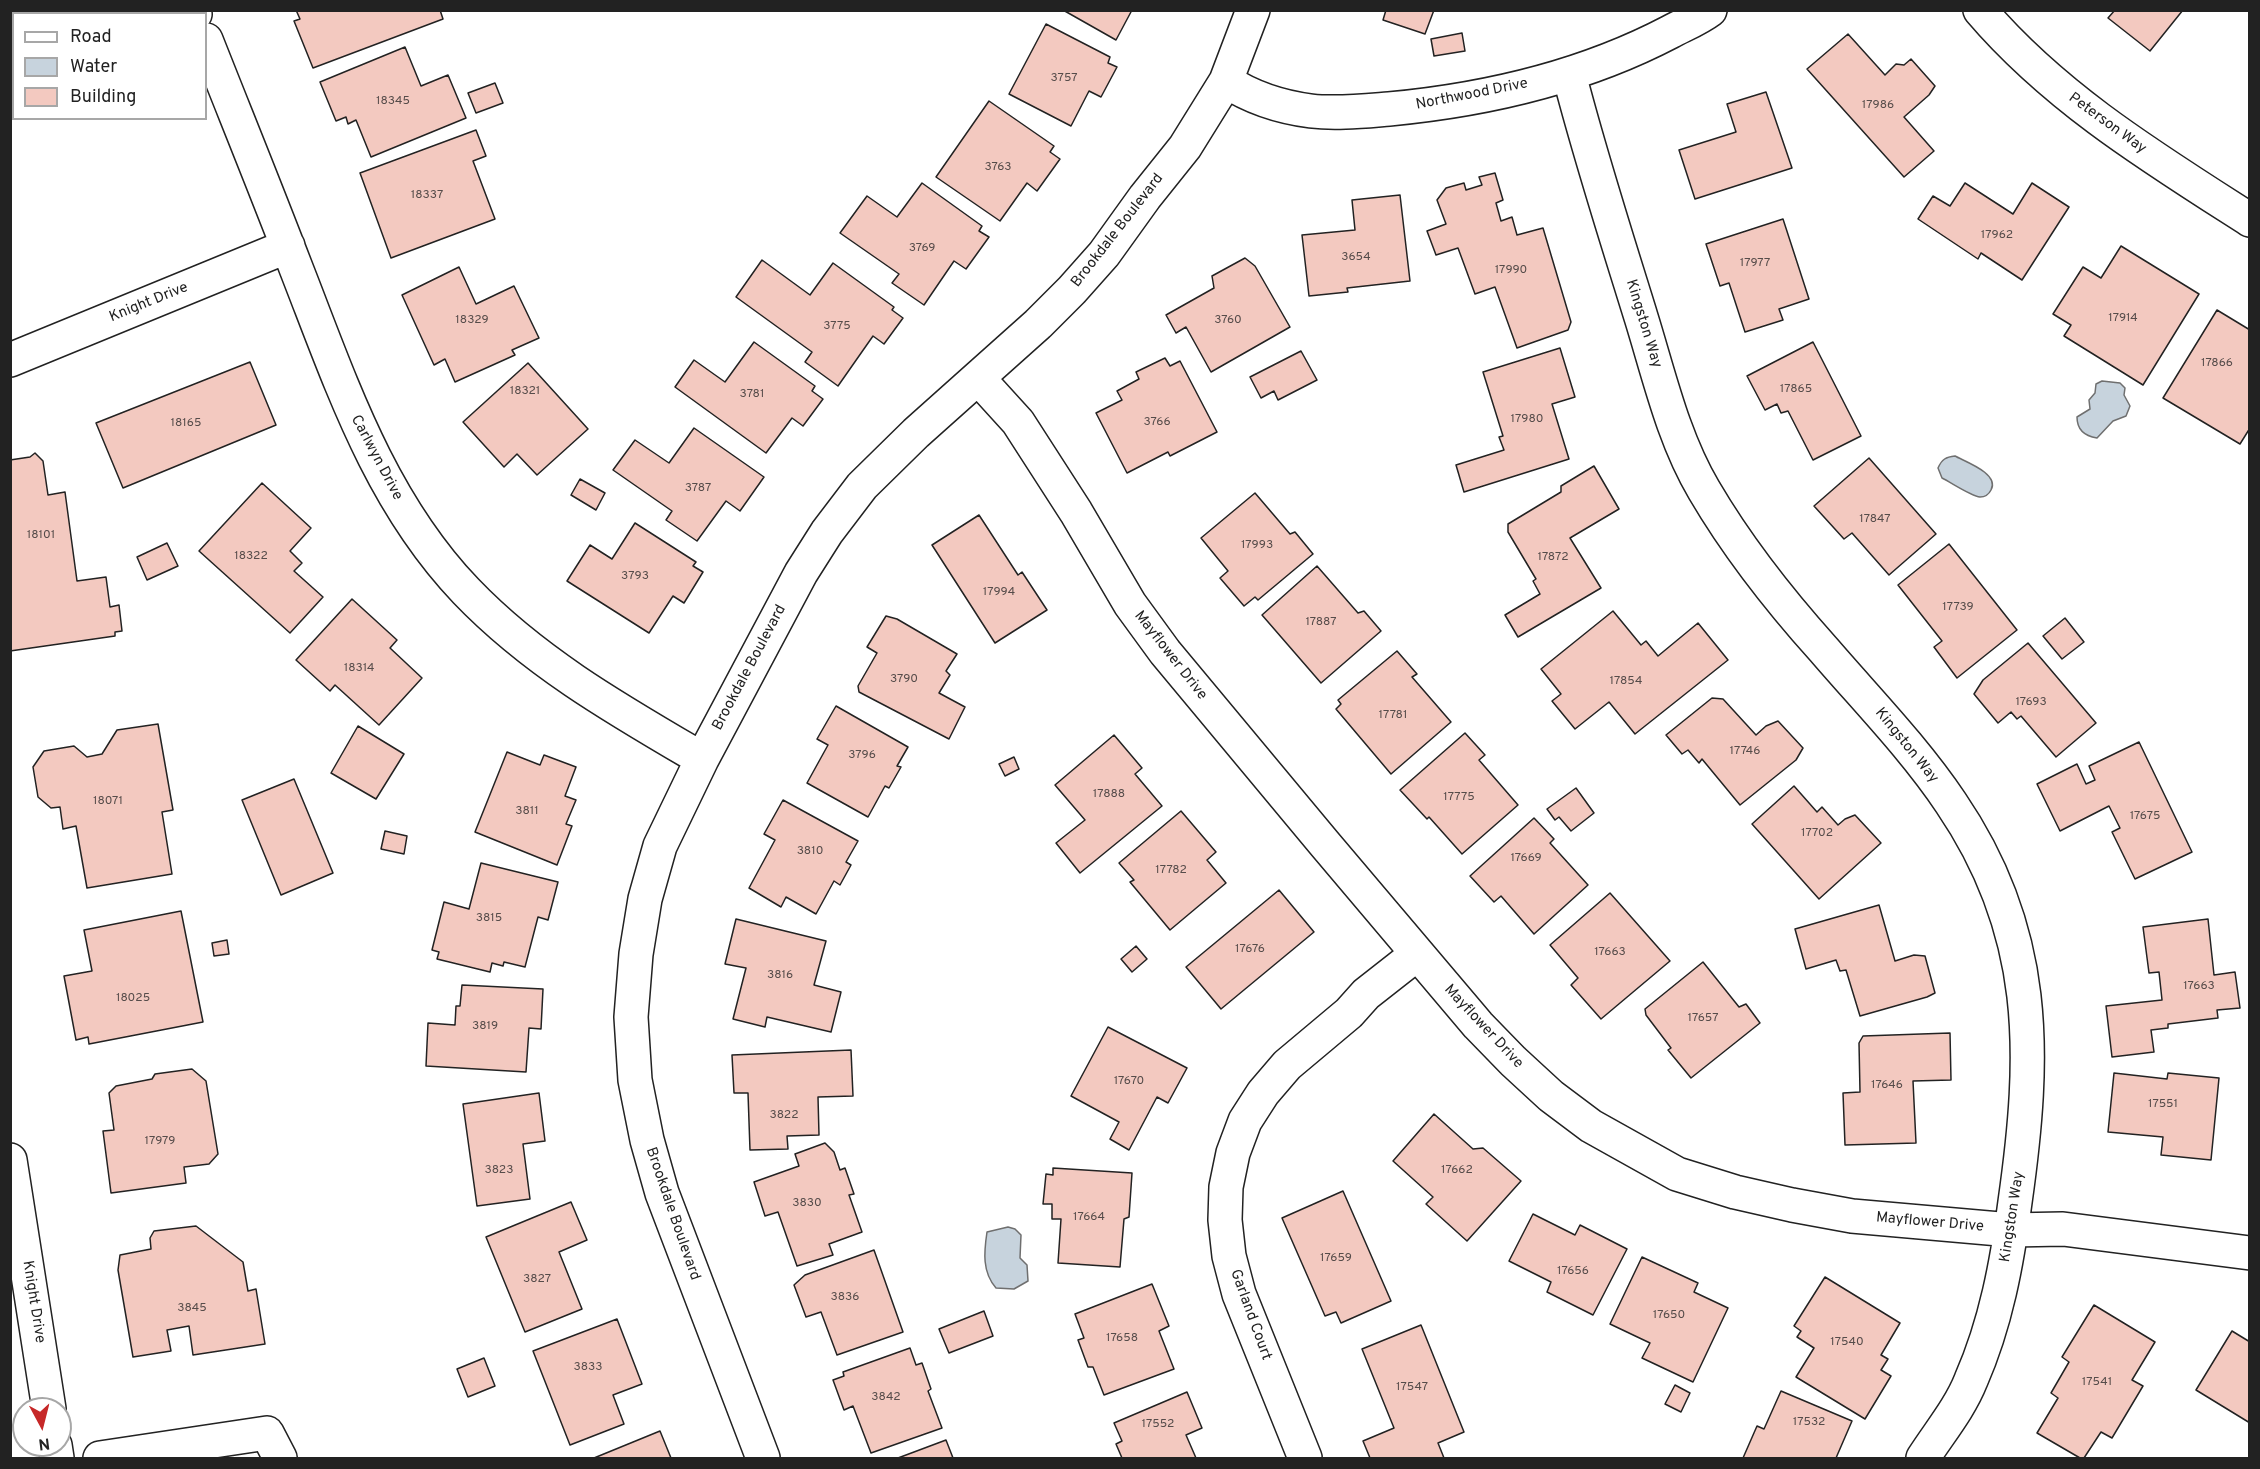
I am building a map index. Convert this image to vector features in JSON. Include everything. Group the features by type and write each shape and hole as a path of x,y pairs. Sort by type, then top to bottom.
{"street":[{"name":"Brookdale Boulevard","path":"763,1458 662,1194 647,1140 635,1080 632,1017 636,954 645,899 660,846 702,759 801,573 827,532 862,486 1052,311 1104,254 1144,197 1185,147 1226,81 1253,10"},
{"name":"Northwood Drive","path":"1226,81 1247,94 1282,106 1314,111 1364,111 1448,102 1569,74 1636,49 1710,10"},
{"name":"Peterson Way","path":"1980,10 2007,43 2052,84 2100,121 2250,220"},
{"name":"Carlwyn Drive","path":"207,43 354,418 386,481 420,536 465,590 518,640 578,685 702,759"},
{"name":"Kingston Way","path":"1569,74 1583,130 1667,402 1682,444 1701,485 1753,564 1925,767 1969,832 1997,885 2011,923 2027,1016 2028,1064 2021,1166 2011,1230 1995,1314 1980,1361 1969,1386 1923,1458"},
{"name":"Knight Drive","path":"10,360 288,246"},
{"name":"Mayflower Drive","path":"978,378 1018,422 1076,512 1130,604 1165,652 1478,1025 1551,1096 1591,1126 1677,1173 1735,1192 1792,1205 1852,1216 2011,1230 2063,1229 2250,1253"},
{"name":"Garland Court","path":"1305,1458 1239,1294 1228,1256 1225,1220 1226,1188 1233,1153 1245,1121 1263,1093 1287,1065 1349,1013 1366,994 1417,954"},
{"name":"Knight Drive","path":"10,1160 47,1397"},
{"path":"100,1458 267,1433 280,1458"}],"water":[{"path":"2102,381 2120,383 2125,388 2124,395 2130,406 2126,416 2113,421 2097,438 2082,432 2077,417 2090,409 2089,400 2095,393 2096,384"},
{"path":"1955,456 1974,465 1991,479 1991,490 1988,494 1982,497 1976,496 1942,478 1938,468 1945,459"},
{"path":"1008,1227 1015,1229 1021,1235 1020,1258 1027,1265 1028,1281 1014,1289 996,1288 988,1275 985,1261 987,1232"}],"building":[{"path":"296,10 440,10 443,19 313,68 294,21 300,19"},
{"path":"1063,10 1132,10 1116,40"},
{"path":"1386,10 1434,10 1425,34 1383,20"},
{"path":"2115,10 2183,10 2150,51 2108,18"},
{"path":"1046,24 1110,57 1108,63 1117,67 1101,97 1089,91 1071,126 1009,94"},
{"path":"1462,33 1465,51 1434,56 1431,39"},
{"path":"1848,34 1885,75 1896,64 1904,65 1911,59 1935,86 1929,95 1904,117 1934,151 1904,177 1807,69"},
{"path":"405,47 421,86 448,75 466,118 371,157 356,120 348,124 346,117 336,121 320,82"},
{"path":"495,83 503,103 476,113 468,93"},
{"path":"1766,92 1792,168 1695,199 1679,150 1736,132 1727,104"},
{"path":"989,101 1054,146 1050,152 1060,159 1037,191 1027,183 1000,221 936,177"},
{"path":"476,130 486,156 473,161 495,219 391,258 360,173"},
{"path":"1495,173 1503,200 1496,203 1501,221 1512,217 1517,235 1543,228 1571,322 1568,330 1517,348 1495,287 1475,294 1458,248 1436,255 1427,231 1446,224 1437,200 1446,188 1464,183 1466,190 1482,185 1479,177"},
{"path":"922,183 982,226 979,231 989,237 966,269 954,261 924,305 892,283 899,274 840,233 867,196 897,217"},
{"path":"1965,183 2013,214 2032,183 2069,207 2022,280 1981,253 1978,259 1918,219 1933,196 1950,206"},
{"path":"1400,195 1410,281 1347,288 1348,292 1309,296 1302,235 1355,230 1352,200"},
{"path":"1783,219 1809,299 1779,309 1783,320 1745,332 1729,283 1720,286 1706,244"},
{"path":"2121,246 2199,294 2143,385 2064,336 2071,325 2053,314 2083,267 2101,278"},
{"path":"1245,258 1255,266 1290,327 1211,372 1186,327 1176,333 1166,315 1214,288 1212,276"},
{"path":"762,260 810,295 833,263 894,307 892,310 903,318 884,344 873,336 838,386 805,362 812,352 736,297"},
{"path":"459,267 476,304 514,286 539,338 512,350 515,355 455,382 445,359 434,365 402,295"},
{"path":"2217,310 2250,330 2250,428 2240,444 2163,398"},
{"path":"754,342 815,386 812,391 823,399 803,426 792,418 766,453 675,387 694,360 725,382"},
{"path":"1813,342 1861,436 1813,460 1788,411 1781,413 1777,404 1765,410 1747,376"},
{"path":"1560,348 1575,397 1552,404 1569,459 1464,492 1456,465 1504,450 1499,437 1503,436 1483,372"},
{"path":"1301,351 1317,380 1278,400 1274,391 1261,398 1250,377"},
{"path":"1165,358 1170,366 1180,361 1217,432 1170,456 1168,452 1127,473 1096,413 1122,400 1117,391 1139,379 1136,372"},
{"path":"250,362 276,425 123,488 96,423"},
{"path":"528,363 588,429 537,475 517,454 504,467 463,422"},
{"path":"694,428 764,477 740,511 726,501 697,541 666,520 672,511 613,470 635,440 669,463"},
{"path":"35,453 43,461 48,495 65,492 77,581 106,577 110,607 119,605 122,631 115,632 115,636 10,651 10,460 30,457"},
{"path":"1869,458 1936,534 1889,575 1852,533 1844,539 1814,506"},
{"path":"1594,466 1619,509 1570,538 1601,588 1518,637 1505,615 1540,594 1533,581 1536,579 1508,532 1508,524 1561,492 1561,486"},
{"path":"580,479 605,493 596,510 571,495"},
{"path":"262,483 311,528 290,551 302,563 294,571 323,597 290,633 199,551"},
{"path":"1255,493 1290,534 1295,532 1313,554 1258,600 1255,597 1244,606 1220,578 1228,571 1201,538"},
{"path":"979,515 1018,575 1022,572 1047,610 995,643 932,545"},
{"path":"635,523 696,562 693,566 703,572 684,603 673,596 649,633 567,581 590,545 612,559"},
{"path":"167,543 178,566 147,580 137,557"},
{"path":"1949,544 2017,630 1957,678 1934,647 1942,641 1898,585"},
{"path":"1317,566 1358,613 1364,611 1381,631 1321,683 1262,615"},
{"path":"352,599 397,640 390,648 422,678 379,725 335,685 330,691 296,660"},
{"path":"1613,611 1641,645 1646,641 1658,656 1698,623 1728,660 1635,734 1609,702 1575,729 1552,701 1561,694 1541,669"},
{"path":"886,616 897,619 957,654 946,671 950,675 939,693 965,707 949,739 859,692 858,686 877,653 867,647"},
{"path":"2065,618 2084,642 2062,659 2043,636"},
{"path":"2028,643 2096,723 2056,757 2021,716 2017,719 2011,712 1998,723 1974,694 1983,680"},
{"path":"1397,651 1417,674 1412,677 1451,722 1391,774 1336,709 1341,704 1338,700"},
{"path":"1712,698 1723,699 1756,735 1766,726 1778,721 1803,748 1796,760 1740,805 1702,759 1699,763 1688,750 1682,754 1666,735"},
{"path":"836,706 908,747 897,766 901,767 889,788 885,786 868,817 807,783 828,745 817,739"},
{"path":"158,724 173,810 162,812 172,874 87,888 76,826 63,829 60,807 51,808 38,797 33,767 44,751 74,746 87,757 102,754 117,730"},
{"path":"358,726 404,754 376,799 331,773"},
{"path":"1465,733 1485,755 1479,760 1518,805 1462,854 1429,817 1427,819 1400,790"},
{"path":"1114,735 1142,768 1135,774 1162,806 1080,873 1056,843 1085,820 1055,785"},
{"path":"2139,742 2192,852 2135,879 2112,832 2120,828 2109,806 2060,831 2037,784 2077,764 2086,784 2095,780 2089,766"},
{"path":"507,752 540,765 544,755 576,767 565,796 576,800 566,824 572,826 557,865 475,832"},
{"path":"1014,757 1019,769 1005,776 999,764"},
{"path":"294,779 333,873 281,895 242,800"},
{"path":"1794,786 1817,812 1822,807 1838,825 1855,815 1881,843 1819,899 1752,824"},
{"path":"1576,788 1594,813 1571,831 1559,817 1555,820 1547,809"},
{"path":"783,800 858,841 846,862 851,865 840,885 834,881 816,914 786,897 781,907 749,888 775,840 764,834"},
{"path":"1181,811 1216,852 1207,860 1226,883 1170,930 1130,882 1134,880 1119,863"},
{"path":"1534,818 1554,839 1550,843 1588,885 1534,934 1501,896 1494,902 1470,876"},
{"path":"385,831 407,836 404,854 381,849"},
{"path":"481,863 558,882 548,920 538,917 525,967 504,962 503,966 492,963 490,972 437,959 439,952 432,950 444,902 469,909"},
{"path":"1279,890 1314,932 1221,1009 1186,967"},
{"path":"1610,893 1670,961 1601,1019 1571,985 1578,978 1550,945"},
{"path":"1879,905 1895,961 1914,955 1925,956 1935,993 1860,1016 1846,970 1840,971 1836,960 1806,969 1795,929"},
{"path":"181,911 203,1022 89,1044 88,1037 76,1040 64,976 92,971 84,930"},
{"path":"736,919 826,941 814,985 841,992 831,1032 767,1017 765,1027 733,1019 746,968 725,964"},
{"path":"2208,919 2214,975 2235,972 2240,1008 2217,1010 2218,1018 2168,1024 2168,1028 2151,1030 2154,1052 2112,1057 2106,1006 2162,1000 2159,972 2149,973 2143,927"},
{"path":"227,940 229,954 214,956 212,943"},
{"path":"1136,946 1147,959 1132,972 1121,959"},
{"path":"1703,962 1739,1007 1746,1004 1760,1023 1691,1078 1668,1050 1671,1048 1646,1015 1645,1009"},
{"path":"462,985 543,989 541,1029 529,1028 526,1072 426,1066 428,1023 455,1025 456,1006 460,1006"},
{"path":"1108,1027 1187,1068 1168,1103 1157,1097 1129,1150 1110,1139 1119,1122 1071,1096"},
{"path":"1950,1033 1951,1080 1913,1081 1916,1143 1845,1145 1843,1093 1860,1092 1859,1043 1863,1036"},
{"path":"851,1050 853,1096 818,1097 819,1135 787,1136 788,1149 750,1150 748,1093 734,1093 732,1055"},
{"path":"192,1069 206,1081 218,1154 209,1164 184,1167 186,1183 111,1193 103,1131 114,1130 109,1093 116,1086 152,1079 155,1074"},
{"path":"2114,1073 2167,1079 2168,1073 2219,1078 2211,1160 2161,1155 2163,1137 2108,1132"},
{"path":"539,1093 545,1141 523,1144 530,1199 477,1206 463,1104"},
{"path":"1434,1114 1473,1149 1483,1148 1521,1181 1467,1241 1426,1204 1433,1197 1393,1161"},
{"path":"825,1143 834,1152 840,1170 845,1168 854,1194 849,1195 862,1232 829,1244 833,1255 797,1266 778,1212 765,1216 754,1182 799,1166 795,1154"},
{"path":"1053,1168 1132,1173 1129,1217 1124,1219 1120,1267 1058,1263 1061,1219 1052,1219 1052,1204 1043,1204 1046,1174 1053,1175"},
{"path":"1343,1191 1391,1301 1341,1323 1336,1312 1325,1316 1282,1218"},
{"path":"571,1202 587,1240 559,1252 582,1309 525,1332 486,1237"},
{"path":"1533,1214 1575,1235 1580,1225 1627,1249 1593,1315 1547,1292 1551,1282 1509,1261"},
{"path":"196,1226 243,1262 248,1291 256,1289 265,1344 193,1355 189,1326 167,1330 171,1351 133,1357 118,1270 120,1255 151,1249 150,1238 154,1231"},
{"path":"874,1250 903,1332 837,1355 821,1312 806,1317 794,1285 805,1275"},
{"path":"1642,1257 1698,1283 1694,1292 1728,1308 1693,1382 1642,1358 1650,1343 1610,1324"},
{"path":"1825,1277 1900,1323 1881,1355 1888,1359 1881,1370 1891,1376 1865,1419 1796,1377 1814,1348 1797,1337 1801,1331 1794,1326"},
{"path":"1152,1284 1169,1326 1159,1331 1174,1369 1104,1395 1093,1367 1088,1367 1078,1340 1084,1338 1075,1314"},
{"path":"2094,1305 2155,1342 2132,1380 2143,1386 2112,1438 2101,1432 2084,1458 2080,1458 2037,1433 2058,1398 2051,1393 2069,1362 2062,1357"},
{"path":"984,1311 993,1336 949,1353 939,1329"},
{"path":"617,1319 642,1384 613,1395 624,1424 570,1445 533,1351"},
{"path":"1421,1325 1464,1432 1438,1443 1444,1458 1370,1458 1363,1441 1394,1428 1362,1349"},
{"path":"2232,1331 2250,1342 2250,1423 2196,1390"},
{"path":"910,1348 916,1365 922,1363 931,1389 928,1391 942,1428 871,1453 853,1406 844,1410 833,1380 844,1376 843,1372"},
{"path":"484,1358 495,1386 468,1397 457,1369"},
{"path":"1675,1385 1690,1393 1681,1412 1665,1404"},
{"path":"1781,1391 1852,1421 1836,1458 1743,1458 1757,1426 1764,1429"},
{"path":"1187,1392 1202,1428 1186,1435 1196,1458 1122,1458 1116,1444 1122,1441 1114,1423"},
{"path":"660,1431 671,1458 594,1458"},
{"path":"946,1440 953,1458 898,1458"}]}
